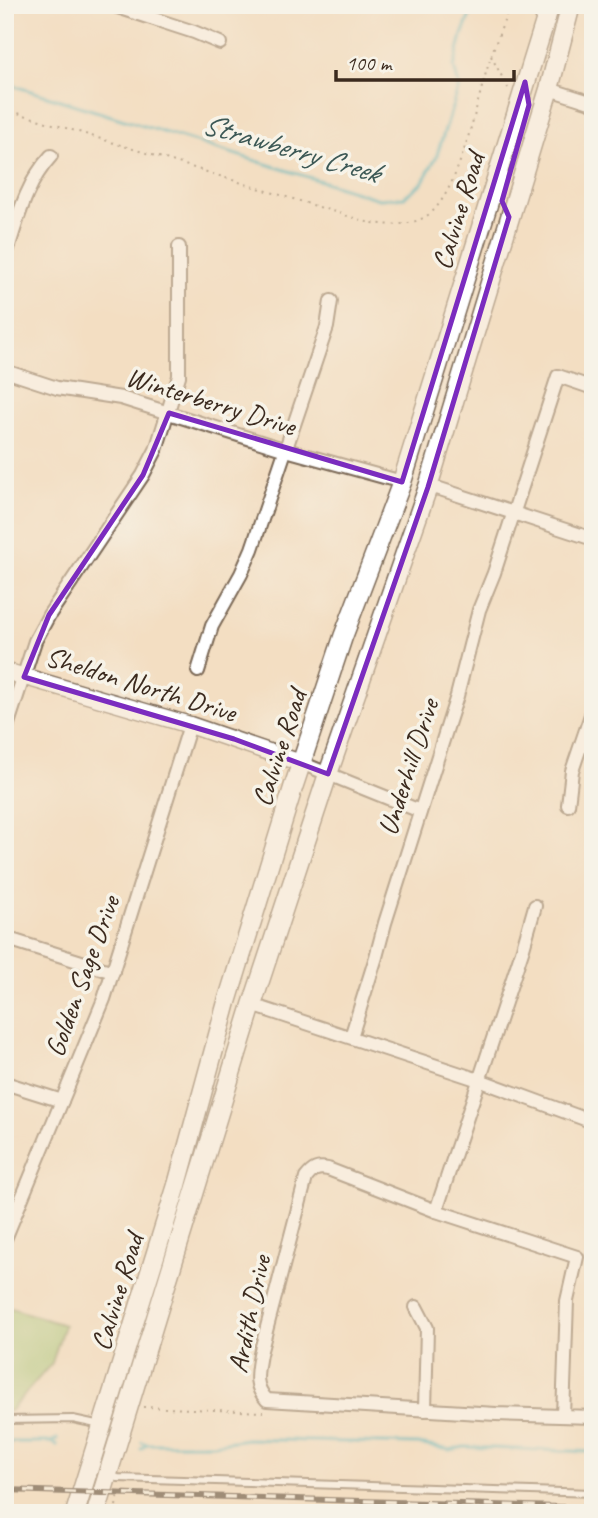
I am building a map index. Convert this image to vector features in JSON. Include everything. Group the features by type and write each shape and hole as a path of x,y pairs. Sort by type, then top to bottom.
{"main road":[{"name":"Calvine Road","path":"75,1513 177,1185 227,1002 301,763 343,637 402,482 517,85 550,5"},
{"path":"549,89 541,70 561,5"},
{"name":"Calvine Road","path":"96,1513 252,1005 328,774 428,487 549,89 570,5"},
{"path":"509,217 503,209 502,201 529,105 530,90 517,85"}],"street":[{"path":"111,5 220,43"},
{"path":"549,89 593,103"},
{"path":"5,258 10,225 34,177 51,156"},
{"path":"5,733 35,641 49,615 143,475 156,450 179,376 179,247"},
{"path":"198,671 212,626 247,561 327,327 331,301"},
{"name":"Winterberry Drive","path":"5,371 57,387 121,398 286,450 402,482"},
{"name":"Underhill Drive","path":"351,1037 466,664 479,610 494,573 558,376 593,388"},
{"path":"428,487 442,489 593,539"},
{"name":"Sheldon North Drive","path":"5,671 190,725 301,763"},
{"path":"568,805 572,771 593,709"},
{"name":"Golden Sage Drive","path":"5,1239 113,972 190,725"},
{"path":"301,763 420,811"},
{"path":"534,906 523,948 436,1211 577,1257 567,1301 563,1416"},
{"path":"5,939 113,972"},
{"path":"252,1005 479,1080 593,1122"},
{"path":"5,1083 62,1101"},
{"name":"Ardith Drive","path":"436,1211 328,1169 312,1170 306,1178 263,1342 256,1382 258,1392 275,1401 593,1417"},
{"path":"416,1307 428,1328 425,1410"}],"lane":[{"path":"5,1420 73,1419 103,1426"},
{"path":"108,1475 118,1478 593,1493"}],"path":[{"path":"5,108 367,222 389,226 416,221 432,212 446,193 510,5"},
{"path":"491,57 517,85"}],"highlighted area":[{"path":"525,82 529,105 502,201 509,217 428,487 328,774 234,739 24,677 49,615 143,475 169,413 402,482"}],"green space":[{"path":"5,1306 64,1325 52,1363 10,1411 5,1411"}],"waterway":[{"name":"Strawberry Creek","path":"5,83 379,199 404,197 422,183 436,158 459,86 454,67 462,35 474,5"},
{"path":"5,1442 50,1442 57,1439"},
{"path":"142,1442 213,1444 247,1439 418,1444 450,1450 464,1447 593,1452"},
{"path":"50,1442 57,1445"},
{"path":"141,1449 147,1444"}],"railway":[{"path":"5,1490 593,1508"}]}
